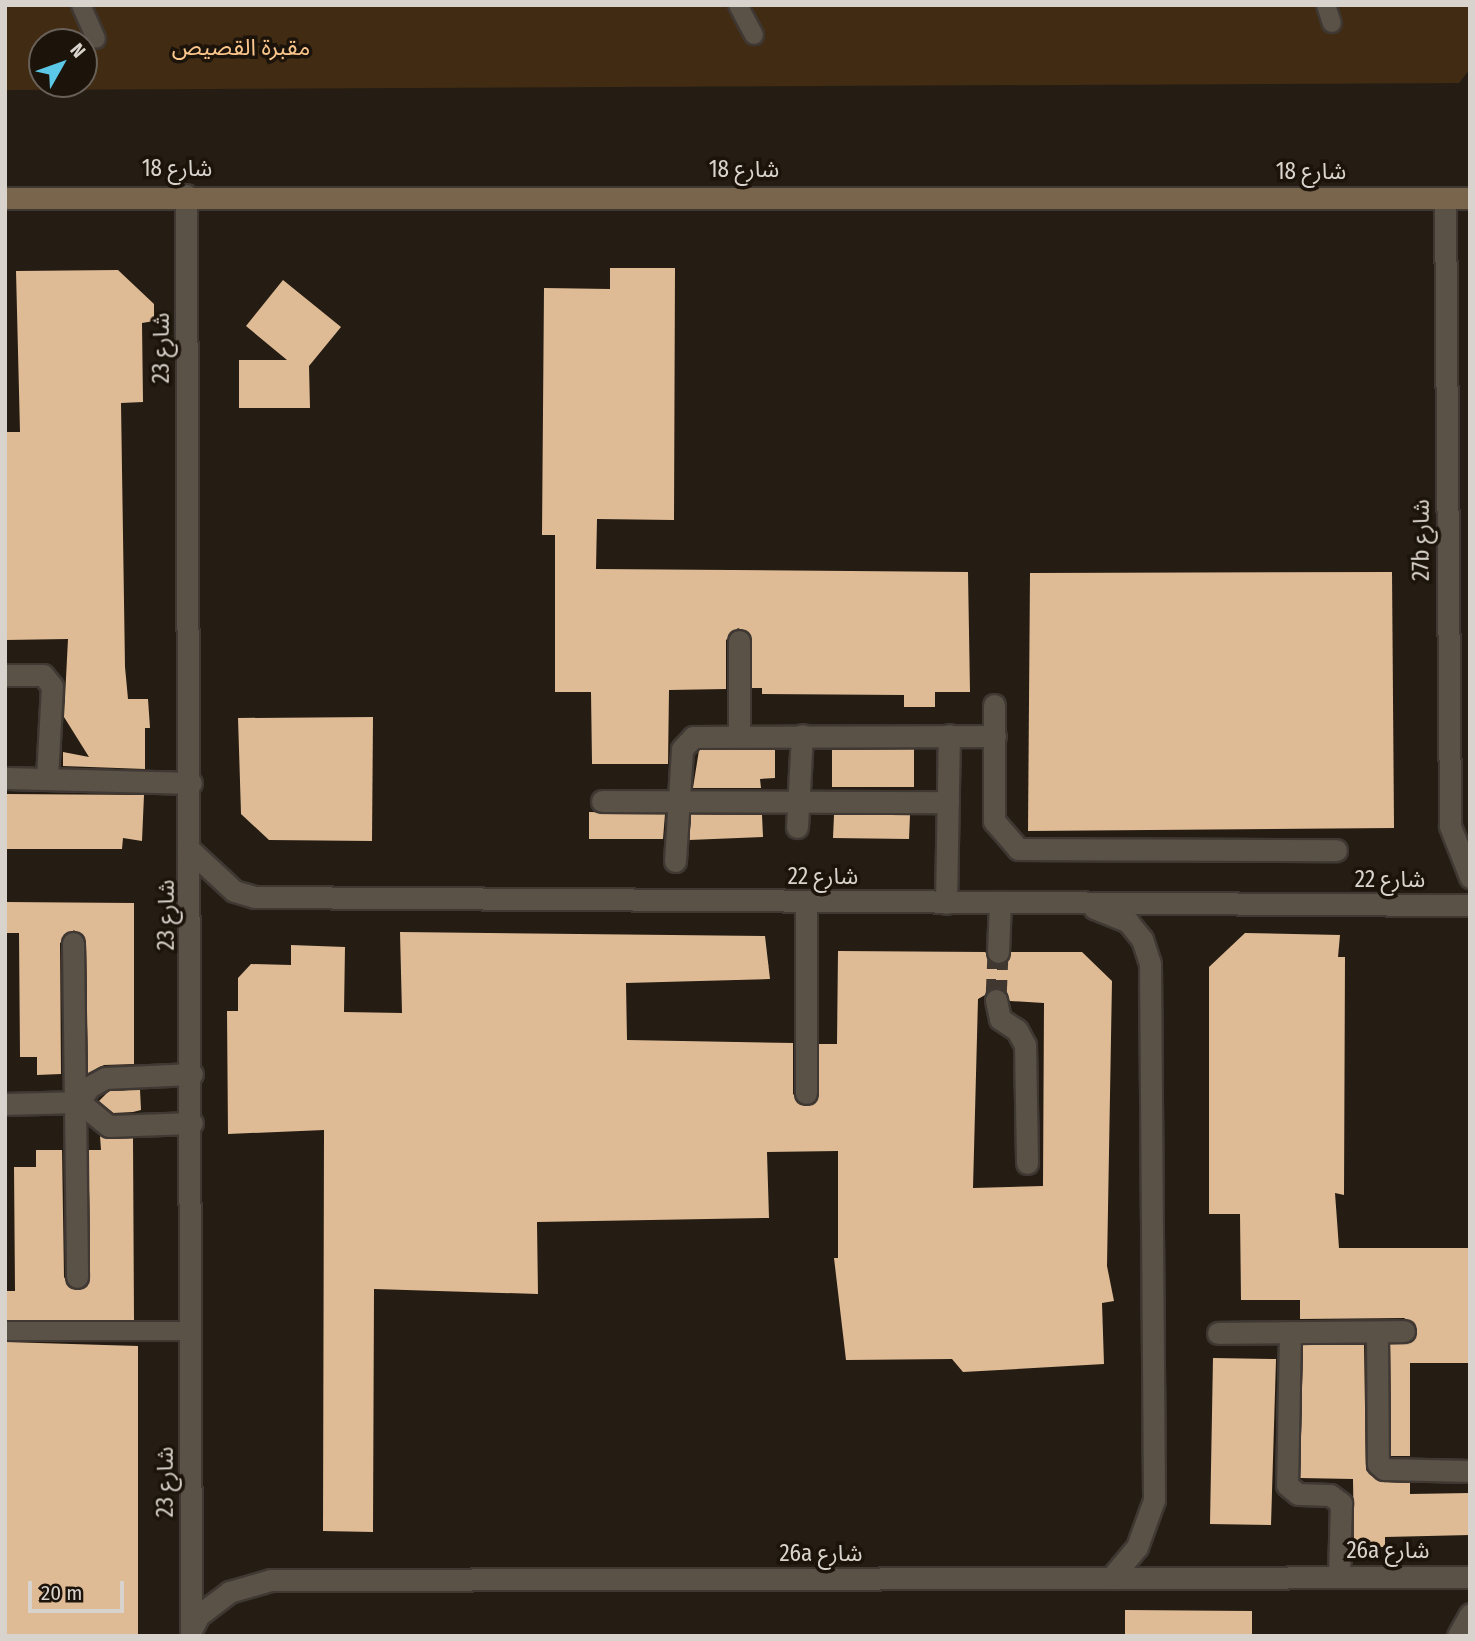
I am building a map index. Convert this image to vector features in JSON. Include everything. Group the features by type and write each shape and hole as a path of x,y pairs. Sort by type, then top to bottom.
{"street":[{"name":"شارع 18","path":"10,193 1470,198"},
{"name":"شارع 23","path":"186,195 192,852 191,1633"},
{"name":"27b شارع","path":"1444,198 1450,826 1470,877"},
{"path":"739,640 739,735"},
{"path":"5,675 43,675 52,686 47,779"},
{"path":"994,705 995,821 1018,849 1336,850"},
{"path":"675,861 678,801 688,741 699,735 995,736"},
{"path":"797,827 802,735"},
{"path":"946,902 949,735"},
{"path":"5,778 191,783"},
{"path":"602,801 948,802"},
{"name":"شارع 22","path":"192,852 234,891 255,897 1470,905"},
{"path":"806,902 806,1093"},
{"path":"998,952 1000,902"},
{"path":"1082,904 1128,922 1142,939 1150,962 1154,1500 1137,1547 1111,1578"},
{"path":"73,943 77,1277"},
{"path":"996,1000 1000,1019 1017,1030 1025,1045 1027,1163"},
{"path":"77,1102 89,1087 105,1078 192,1074"},
{"path":"5,1104 77,1102 109,1126 192,1123"},
{"path":"1218,1333 1404,1331"},
{"path":"1290,1332 1287,1485 1298,1494 1330,1495 1340,1503 1339,1576"},
{"path":"1377,1332 1378,1464 1384,1469 1470,1471"},
{"name":"26a شارع","path":"191,1633 199,1615 229,1592 271,1580 1470,1577"},
{"path":"1458,1636 1470,1614"}],"lane":[{"path":"82,5 91,28"},
{"path":"738,5 754,35"},
{"path":"5,1331 191,1331"}],"green space":[{"name":"مقبرة القصيص","path":"5,5 1470,5 1470,69 1459,83 98,90 98,28 28,28 28,90 5,90"}],"building":[{"path":"610,268 675,268 674,520 597,519 596,569 968,572 970,692 935,692 935,707 904,707 904,695 762,694 762,688 752,688 751,635 738,628 726,640 726,689 669,690 668,764 592,764 591,692 555,692 555,535 542,535 544,288 610,289"},
{"path":"118,270 154,304 154,321 142,323 143,402 121,403 125,667 128,699 148,699 150,728 145,728 145,769 63,766 63,752 89,757 64,717 68,639 5,640 5,432 20,432 16,271"},
{"path":"283,280 341,327 309,366 310,408 239,408 239,360 287,360 246,326"},
{"path":"1392,572 1394,828 1028,831 1030,573"},
{"path":"373,717 372,841 269,840 241,814 238,718"},
{"path":"914,749 914,787 832,787 832,750"},
{"path":"699,750 775,750 775,778 760,779 761,788 693,788"},
{"path":"5,794 144,795 142,841 123,838 122,849 5,849"},
{"path":"589,812 665,814 663,839 589,839"},
{"path":"691,814 762,815 763,837 689,840"},
{"path":"834,815 910,815 909,839 833,838"},
{"path":"5,902 134,903 134,1064 104,1065 88,1073 86,943 74,930 60,943 61,1074 37,1075 37,1057 20,1057 19,933 5,933"},
{"path":"400,932 765,936 770,979 626,983 627,1040 793,1043 793,1094 805,1106 819,1094 819,1044 837,1044 838,951 985,952 998,965 1011,952 1082,952 1112,981 1107,1266 1114,1301 1102,1303 1104,1364 963,1372 952,1359 846,1360 834,1258 838,1258 838,1151 767,1152 769,1218 537,1222 538,1294 374,1289 373,1532 323,1531 324,1130 228,1134 227,1011 238,1011 238,978 251,964 291,965 291,945 345,947 344,1012 402,1013","holes":["999,987 1010,1001 1044,1003 1043,1186 973,1188 978,999"]},
{"path":"1245,933 1340,935 1338,957 1345,957 1344,1195 1335,1193 1339,1248 1470,1248 1470,1363 1410,1363 1410,1456 1391,1456 1390,1344 1411,1342 1415,1324 1404,1318 1300,1319 1300,1300 1241,1300 1240,1214 1209,1214 1209,967"},
{"path":"140,1090 141,1110 113,1113 99,1101 109,1091"},
{"path":"100,1136 133,1138 134,1320 5,1320 5,1291 15,1291 14,1167 36,1167 36,1150 62,1150 64,1277 70,1288 83,1289 90,1277 89,1150 101,1150"},
{"path":"5,1342 138,1346 138,1636 5,1636"},
{"path":"1303,1345 1364,1345 1366,1470 1383,1482 1410,1483 1410,1494 1470,1493 1470,1535 1385,1537 1385,1547 1354,1547 1353,1479 1300,1478"},
{"path":"1213,1358 1276,1359 1271,1525 1210,1524"},
{"path":"1125,1610 1252,1611 1252,1636 1125,1636"}],"tunnel":[{"path":"996,1000 998,952"}]}
